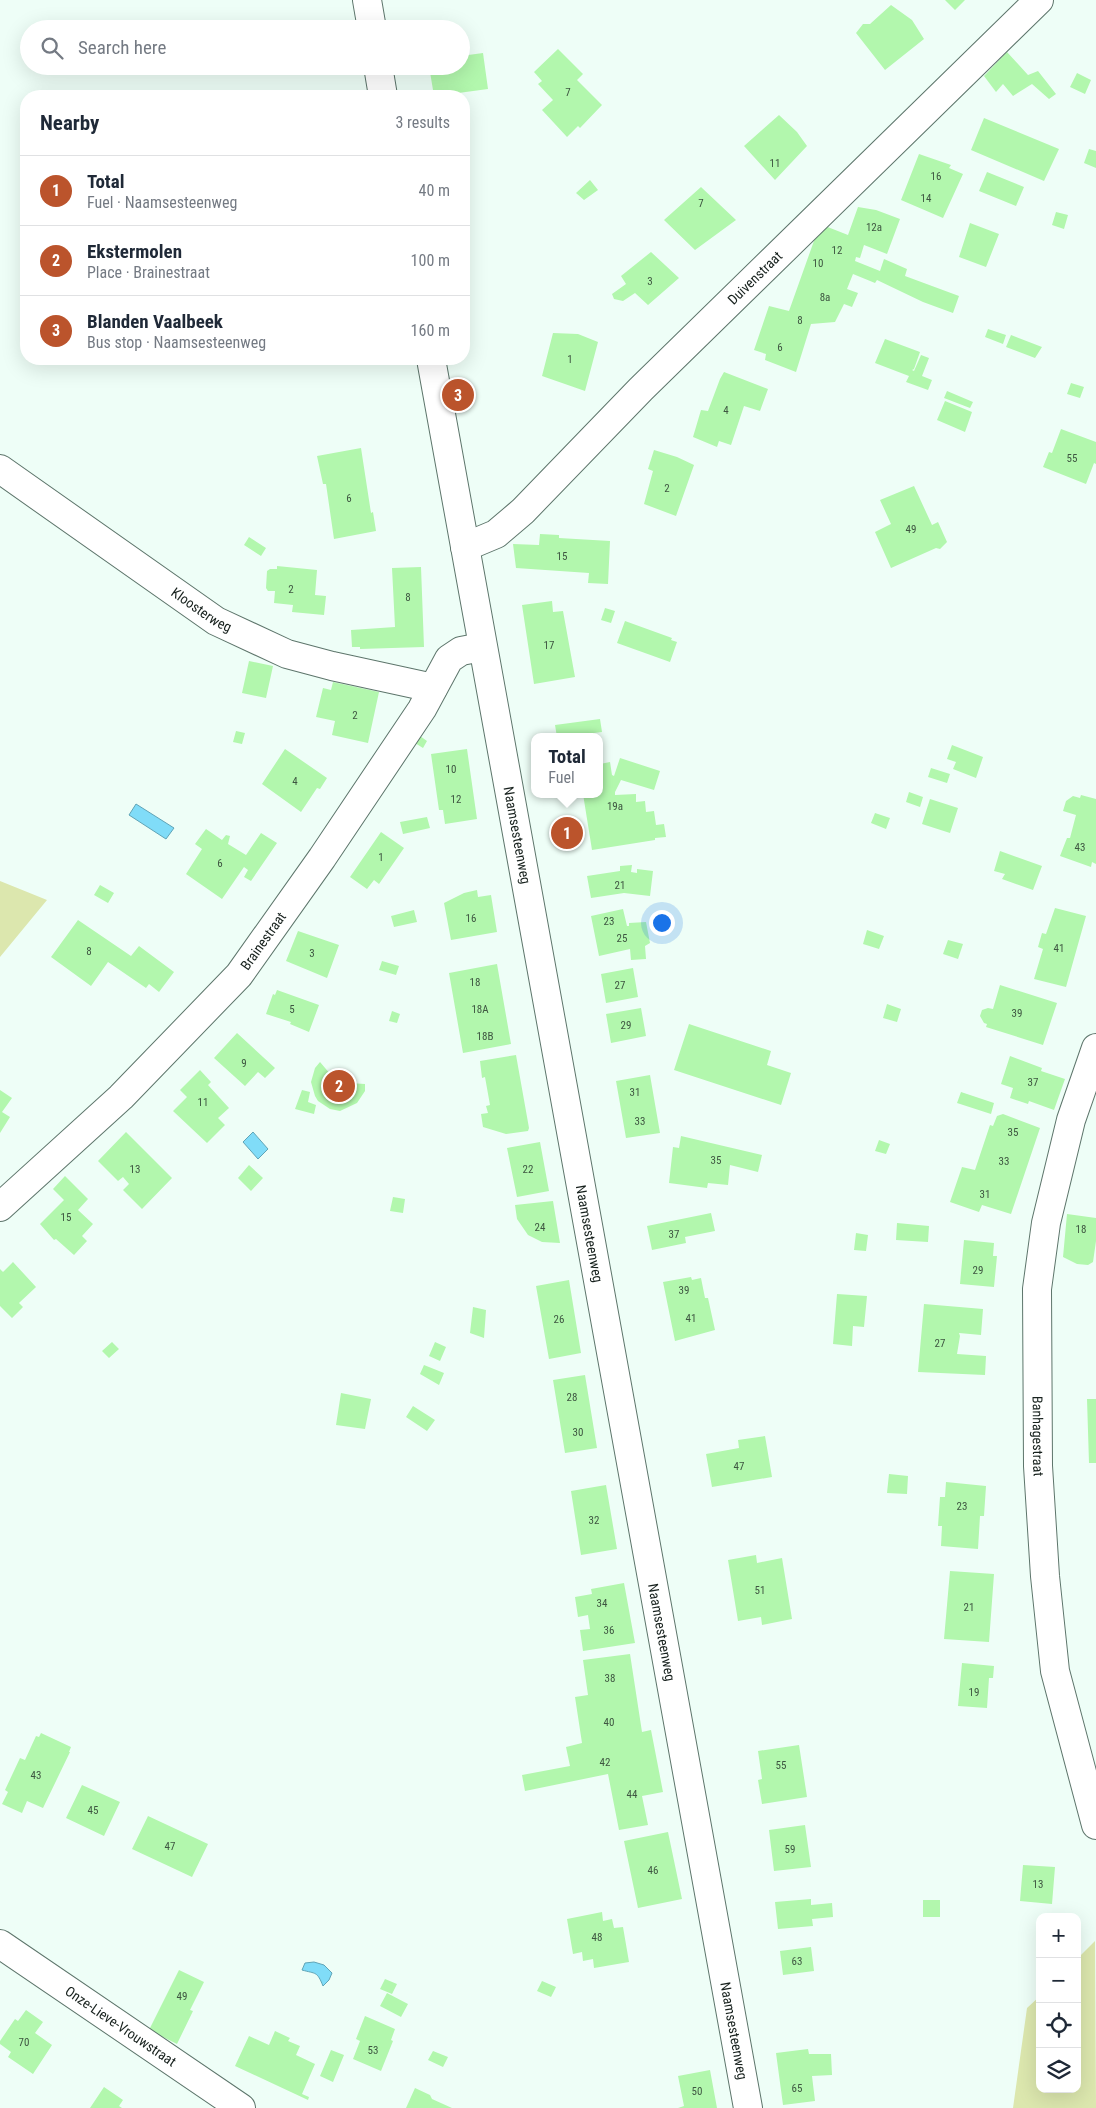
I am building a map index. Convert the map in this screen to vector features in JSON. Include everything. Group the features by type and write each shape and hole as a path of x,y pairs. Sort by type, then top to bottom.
{"street":[{"path":"367,0 370,20"},
{"name":"Duivenstraat","path":"465,547 496,534 523,511 641,389 1039,0"},
{"path":"380,75 382,90"},
{"name":"Naamsesteenweg","path":"432,365 748,2108"},
{"name":"Kloosterweg","path":"0,469 216,621 287,654 433,688"},
{"name":"Brainestraat","path":"0,1207 121,1097 238,975 322,858 422,709 444,667 454,654 461,650 482,647"},
{"name":"Banhagestraat","path":"1096,1048 1071,1120 1046,1223 1037,1289 1038,1466 1045,1576 1055,1671 1096,1826"},
{"name":"Onze-Lieve-Vrouwstraat","path":"0,1944 241,2108"}],"green space":[{"path":"0,881 47,900 0,957"},
{"path":"1095,1941 1096,2108 1013,2108 1027,2008 1036,2000 1036,2093 1081,2093 1081,1955"}],"water":[{"path":"136,804 174,828 166,839 129,815"},
{"path":"253,1132 268,1149 258,1159 243,1142"},
{"path":"314,1962 324,1965 332,1973 329,1980 323,1986 316,1974 302,1970 305,1963"}],"building":[{"path":"945,0 965,0 955,10"},
{"path":"891,5 912,20 924,39 885,70 856,33 863,24 870,24"},
{"path":"558,49 583,74 577,80 602,105 580,128 578,126 567,137 542,110 553,100 538,84 542,81 534,72"},
{"path":"1007,52 1028,75 1038,71 1056,94 1049,99 1032,84 1013,96 1003,84 996,92 984,76"},
{"path":"483,53 488,89 470,91 433,90 430,75 470,75 470,55"},
{"path":"1077,73 1091,80 1085,94 1070,87"},
{"path":"779,115 797,132 807,146 775,180 744,146"},
{"path":"984,118 1059,149 1044,181 971,150"},
{"path":"1089,149 1096,151 1096,168 1084,163"},
{"path":"919,154 951,165 949,168 963,174 943,218 901,200"},
{"path":"987,172 1024,187 1016,206 979,191"},
{"path":"590,180 598,190 584,200 576,193"},
{"path":"701,187 736,220 695,250 664,220"},
{"path":"858,207 876,210 900,219 887,254 864,245 860,258 856,257 855,261 880,271 884,259 907,269 905,276 959,296 953,313 923,302 877,280 875,283 853,274 847,289 858,293 852,307 844,304 835,322 811,324 796,372 765,360 766,354 754,350 769,306 789,311 820,224 848,235"},
{"path":"1056,212 1068,215 1064,229 1052,225"},
{"path":"970,223 999,234 986,267 959,257"},
{"path":"651,252 679,278 648,305 635,293 623,301 614,299 612,294 626,284 621,276"},
{"path":"988,329 1006,335 1003,344 985,337"},
{"path":"553,333 578,334 598,342 585,391 542,376"},
{"path":"1011,335 1042,347 1035,358 1006,347"},
{"path":"885,339 920,352 912,370 914,371 921,355 929,358 922,376 932,380 928,390 906,382 909,376 875,363"},
{"path":"724,372 768,389 760,411 744,406 731,445 719,441 717,447 693,437 701,410 708,411"},
{"path":"1071,383 1084,387 1080,398 1067,394"},
{"path":"947,391 973,402 970,408 944,398"},
{"path":"945,401 972,412 965,432 937,420"},
{"path":"1061,429 1096,442 1096,464 1094,463 1086,484 1043,467 1049,452 1052,453"},
{"path":"361,448 371,513 373,512 376,531 334,539 326,484 323,484 317,456"},
{"path":"654,450 677,457 694,465 676,516 644,504 653,471 648,469"},
{"path":"914,486 932,525 938,522 947,542 940,549 936,548 891,568 875,532 891,524 880,500"},
{"path":"540,534 559,535 559,538 610,541 608,584 588,583 589,573 516,568 513,544 539,545"},
{"path":"249,537 266,548 261,556 244,545"},
{"path":"277,566 317,570 315,595 326,596 324,615 292,612 293,605 274,603 275,591 268,591 266,588 267,571 277,569"},
{"path":"421,567 424,647 360,649 360,647 352,647 351,630 395,627 392,568"},
{"path":"552,601 553,612 563,611 575,677 534,684 522,605"},
{"path":"605,608 615,611 611,623 601,620"},
{"path":"625,621 672,638 671,640 677,642 670,662 617,643"},
{"path":"249,661 273,666 266,698 242,693"},
{"path":"333,682 379,692 368,743 332,735 335,721 316,717 323,688 331,690"},
{"path":"600,719 602,732 556,733 555,725"},
{"path":"236,731 245,733 242,744 233,742"},
{"path":"420,736 427,741 423,748 415,743"},
{"path":"952,745 983,757 976,778 953,769 956,762 947,759"},
{"path":"285,749 327,778 320,789 317,788 301,812 262,784"},
{"path":"467,749 477,819 445,824 443,810 439,810 431,754"},
{"path":"620,758 660,771 654,790 621,780 615,795 636,794 636,802 645,801 646,812 654,811 656,825 664,824 666,837 592,850 584,798 603,798 603,763 610,762 612,775 614,776"},
{"path":"931,768 950,774 947,783 928,777"},
{"path":"909,792 923,797 920,807 906,802"},
{"path":"1081,795 1096,799 1096,864 1092,862 1091,867 1060,856 1067,838 1070,838 1076,815 1063,811 1066,801 1073,796 1080,798"},
{"path":"930,799 958,808 950,833 922,824"},
{"path":"875,813 890,818 886,829 871,823"},
{"path":"427,817 430,828 403,834 400,822"},
{"path":"577,818 581,844 558,847 554,821"},
{"path":"206,829 222,840 226,835 230,836 228,844 246,855 261,833 277,843 251,881 244,877 248,870 244,867 222,899 186,874 202,849 195,844"},
{"path":"381,832 404,848 379,884 374,880 367,889 350,877"},
{"path":"1000,851 1042,866 1033,890 1002,879 1005,874 994,871"},
{"path":"632,865 631,872 637,873 637,869 653,871 650,896 624,893 591,898 587,876 620,871 620,866"},
{"path":"100,885 114,893 108,903 94,895"},
{"path":"477,890 478,897 491,895 497,932 451,940 444,903 464,893"},
{"path":"1055,908 1086,916 1066,987 1034,979 1043,949 1038,947 1042,933 1046,934"},
{"path":"623,909 627,926 629,926 629,923 646,922 650,943 645,946 646,959 631,960 630,949 599,956 591,916"},
{"path":"414,910 417,922 394,927 391,916"},
{"path":"78,920 131,956 139,946 174,972 159,992 149,984 146,988 108,962 91,986 51,957"},
{"path":"867,930 884,936 879,949 863,944"},
{"path":"298,931 339,945 327,978 286,961"},
{"path":"948,940 963,944 958,959 943,954"},
{"path":"382,961 399,966 396,975 379,970"},
{"path":"497,964 511,1044 463,1053 449,973"},
{"path":"633,968 638,997 606,1003 601,974"},
{"path":"1000,985 1057,1003 1043,1045 986,1027 987,1024 984,1023 980,1016 982,1010 993,1009"},
{"path":"277,990 319,1005 309,1032 290,1024 291,1022 266,1014 273,994 275,995"},
{"path":"887,1004 901,1009 897,1022 883,1018"},
{"path":"641,1008 646,1036 611,1043 606,1014"},
{"path":"392,1011 400,1014 397,1023 389,1021"},
{"path":"689,1024 771,1051 767,1065 791,1073 781,1105 674,1070"},
{"path":"237,1033 275,1068 265,1078 258,1072 245,1086 214,1058"},
{"path":"516,1055 529,1128 528,1131 506,1134 483,1127 481,1114 488,1113 486,1106 490,1105 485,1077 482,1078 480,1061"},
{"path":"1010,1056 1042,1068 1041,1071 1065,1079 1054,1110 1029,1101 1028,1104 1010,1098 1013,1088 1001,1084"},
{"path":"320,1062 331,1075 334,1072 343,1072 349,1078 349,1083 365,1084 365,1091 357,1103 340,1111 330,1109 318,1101 311,1082 315,1068"},
{"path":"200,1070 211,1082 208,1085 229,1108 218,1118 225,1125 207,1143 173,1111 187,1097 180,1090"},
{"path":"650,1075 660,1133 626,1138 616,1081"},
{"path":"0,1090 12,1098 2,1112 10,1117 0,1133"},
{"path":"302,1090 310,1092 308,1102 316,1105 314,1114 295,1109"},
{"path":"961,1092 994,1103 991,1114 957,1103"},
{"path":"1003,1114 1040,1128 1011,1214 982,1205 979,1212 950,1202 962,1167 975,1170 990,1125 993,1126 997,1116"},
{"path":"126,1132 172,1178 142,1209 123,1190 129,1184 123,1177 118,1181 98,1161"},
{"path":"681,1136 762,1155 758,1172 730,1165 728,1185 708,1183 707,1188 669,1183 673,1147 679,1148"},
{"path":"879,1140 890,1144 886,1154 875,1151"},
{"path":"540,1142 549,1191 517,1197 507,1148"},
{"path":"249,1165 263,1178 251,1191 238,1178"},
{"path":"65,1176 88,1199 78,1210 93,1224 82,1236 87,1241 74,1255 56,1239 54,1240 40,1224 64,1200 53,1189"},
{"path":"393,1197 405,1199 403,1213 390,1211"},
{"path":"553,1201 560,1243 542,1242 528,1235 517,1219 515,1205"},
{"path":"711,1213 715,1231 685,1237 686,1243 652,1250 647,1226"},
{"path":"1067,1214 1096,1218 1096,1241 1093,1262 1088,1265 1077,1264 1063,1257"},
{"path":"897,1223 929,1226 928,1242 896,1240"},
{"path":"856,1233 868,1235 866,1251 854,1250"},
{"path":"964,1240 994,1243 993,1256 997,1256 994,1287 960,1284"},
{"path":"13,1262 36,1287 19,1303 23,1307 12,1318 0,1306 0,1269 3,1272"},
{"path":"691,1277 692,1280 701,1278 705,1298 708,1298 715,1330 675,1341 663,1282"},
{"path":"569,1280 581,1353 549,1359 536,1286"},
{"path":"837,1294 867,1296 864,1327 853,1326 852,1346 833,1344"},
{"path":"924,1304 983,1309 981,1335 959,1333 957,1354 986,1356 985,1375 918,1372"},
{"path":"473,1307 486,1310 484,1338 470,1333"},
{"path":"112,1342 119,1349 109,1358 102,1351"},
{"path":"435,1342 446,1347 440,1361 429,1356"},
{"path":"424,1365 444,1373 439,1385 420,1374"},
{"path":"585,1375 597,1448 565,1453 553,1380"},
{"path":"341,1393 371,1399 365,1429 336,1425"},
{"path":"1087,1399 1096,1399 1096,1463 1089,1463"},
{"path":"413,1406 435,1420 427,1431 406,1417"},
{"path":"765,1436 772,1477 712,1487 706,1454 739,1448 738,1440"},
{"path":"889,1474 908,1476 907,1494 887,1493"},
{"path":"946,1482 986,1486 984,1516 980,1516 978,1549 941,1546 942,1526 938,1526 940,1497 945,1497"},
{"path":"606,1485 617,1549 581,1555 571,1491"},
{"path":"756,1555 757,1563 782,1558 792,1619 762,1625 761,1617 738,1621 728,1560"},
{"path":"950,1571 994,1574 989,1642 944,1639"},
{"path":"624,1583 635,1643 583,1651 580,1630 590,1629 588,1615 578,1617 575,1597 592,1594 591,1589"},
{"path":"630,1654 642,1732 651,1730 663,1792 642,1796 648,1825 619,1830 608,1774 525,1791 522,1775 570,1766 566,1747 582,1743 575,1697 588,1695 583,1660"},
{"path":"962,1663 994,1666 993,1678 989,1678 987,1708 958,1706"},
{"path":"41,1733 71,1747 70,1752 43,1808 27,1801 22,1813 2,1804 8,1792 5,1790 20,1758 25,1760 36,1736 39,1737"},
{"path":"799,1745 807,1797 762,1804 758,1780 762,1779 758,1751"},
{"path":"82,1785 120,1802 104,1836 66,1818"},
{"path":"148,1816 208,1844 192,1877 132,1849"},
{"path":"805,1825 811,1867 774,1871 769,1830"},
{"path":"668,1832 682,1899 638,1908 624,1841"},
{"path":"1023,1865 1055,1867 1052,1904 1020,1901"},
{"path":"811,1899 811,1905 832,1903 833,1917 812,1919 813,1926 778,1929 775,1902"},
{"path":"923,1900 940,1900 940,1917 923,1917"},
{"path":"602,1912 603,1921 612,1919 614,1928 623,1927 629,1962 594,1968 593,1959 583,1961 582,1952 573,1954 567,1919"},
{"path":"811,1947 814,1971 783,1975 780,1951"},
{"path":"179,1970 204,1982 190,2010 193,2011 177,2044 149,2030"},
{"path":"385,1979 397,1984 392,1994 380,1989"},
{"path":"542,1981 556,1987 551,1997 537,1991"},
{"path":"387,1993 408,2004 401,2017 380,2006"},
{"path":"26,2010 43,2022 35,2033 52,2045 33,2074 8,2057 11,2052 0,2044 0,2041 15,2019 18,2021"},
{"path":"365,2016 395,2029 391,2040 393,2041 381,2071 353,2059 360,2041 356,2039"},
{"path":"275,2031 290,2038 288,2041 300,2046 296,2055 315,2064 302,2094 309,2097 308,2100 235,2066 249,2036 269,2045"},
{"path":"808,2049 809,2054 831,2054 832,2075 812,2076 815,2101 783,2105 776,2053"},
{"path":"331,2050 344,2055 333,2082 320,2076"},
{"path":"433,2051 448,2057 443,2067 428,2060"},
{"path":"710,2070 717,2108 678,2108 684,2106 678,2076"},
{"path":"104,2087 123,2100 119,2106 122,2108 90,2108"},
{"path":"415,2088 430,2095 432,2099 452,2108 406,2108"}],"place":[{"name":"Blanden Vaalbeek","path":"458,395"},
{"name":"Total","path":"567,833"},
{"name":"Ekstermolen","path":"339,1086"}]}
